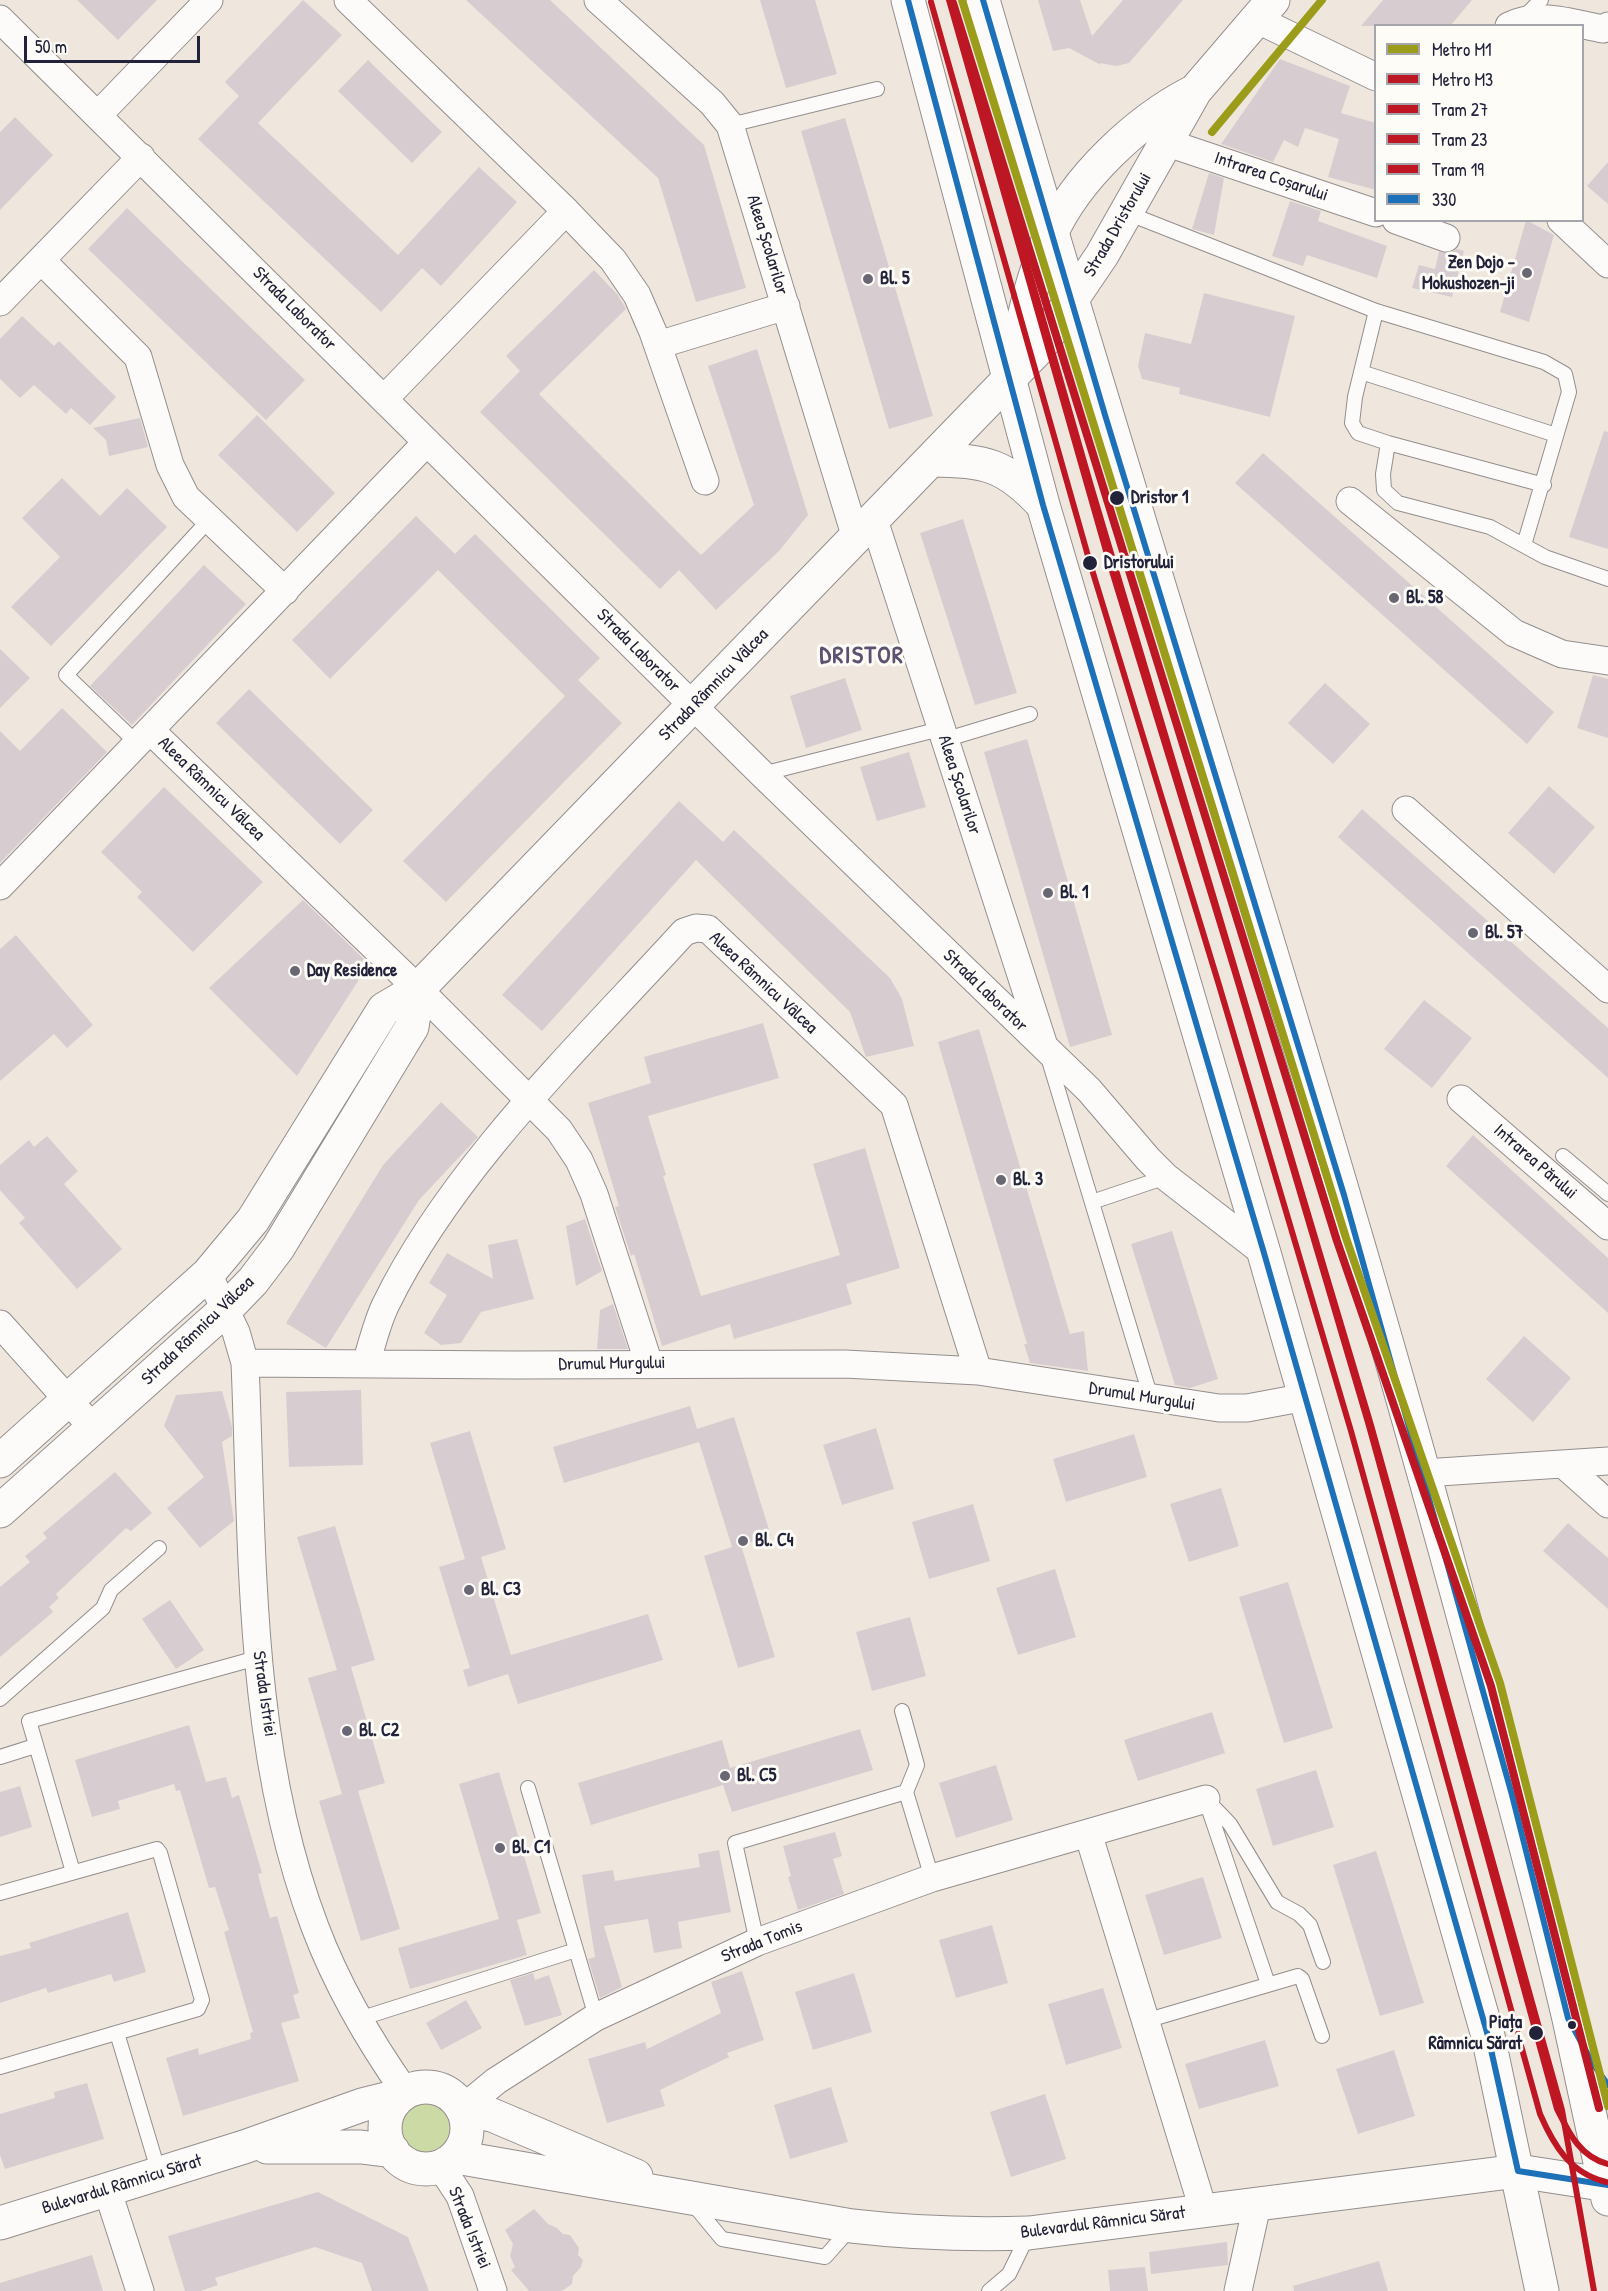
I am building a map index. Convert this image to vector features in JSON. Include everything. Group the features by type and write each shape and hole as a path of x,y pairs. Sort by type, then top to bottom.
{"street":[{"path":"98,115 209,0"},
{"path":"348,0 566,211 613,260 637,295 658,345 705,481"},
{"name":"Aleea Școlarilor","path":"598,0 712,103 730,125 786,306 865,529 942,734 1045,1050"},
{"path":"908,0 1043,505 1264,1252 1488,2036 1542,2291"},
{"path":"983,0 1071,302 1233,826 1424,1473 1568,2018 1606,2177"},
{"path":"1264,10 1374,77"},
{"name":"Strada Dristorului","path":"1010,381 1039,348 1071,302 1126,213 1195,91 1264,10"},
{"path":"1524,15 1575,24"},
{"name":"Strada Laborator","path":"0,19 762,774 1106,1107 1148,1159 1166,1177 1264,1252"},
{"path":"1584,26 1603,29 1608,26"},
{"name":"Strada Dristorului","path":"1010,381 1027,304 1051,234 1074,194 1096,169 1158,112 1195,91"},
{"name":"Intrarea Coșarului","path":"1166,142 1374,212"},
{"path":"0,302 141,157"},
{"path":"384,399 566,211"},
{"path":"1402,222 1446,238"},
{"path":"1564,222 1604,252"},
{"path":"41,260 138,357 176,482 186,497 285,591"},
{"path":"658,345 786,306"},
{"name":"Strada Râmnicu Vâlcea","path":"0,1461 208,1274 253,1220 384,1009 418,989 1010,381"},
{"name":"Aleea Râmnicu Vâlcea","path":"427,442 145,738 418,989 559,1130 579,1160 594,1194 649,1364"},
{"path":"932,460 962,460 991,464 1022,483 1043,505"},
{"path":"1350,501 1514,633 1562,654 1608,661"},
{"path":"0,886 145,738"},
{"path":"1406,810 1608,989"},
{"name":"Aleea Râmnicu Vâlcea","path":"531,1100 684,932 696,928 708,929 894,1105 978,1371"},
{"name":"Strada Râmnicu Vâlcea","path":"0,1512 226,1309 253,1281 278,1248 412,1027 418,989"},
{"name":"Intrarea Părului","path":"1461,1099 1608,1226"},
{"path":"366,1364 385,1306 408,1261 470,1174 531,1100"},
{"name":"Strada Istriei","path":"208,1274 226,1309 245,1363 257,1658 276,1780 298,1876 315,1928 360,2019 404,2094"},
{"path":"0,1324 94,1429"},
{"name":"Drumul Murgului","path":"245,1363 845,1364 978,1371 1230,1409 1306,1397"},
{"path":"1424,1473 1608,1461"},
{"path":"1563,1464 1608,1504"},
{"name":"Strada Tomis","path":"462,2109 496,2081 596,2017 757,1942 932,1878 1206,1799"},
{"path":"1088,1833 1204,2212"},
{"path":"1568,2018 1593,2064 1608,2085"},
{"path":"421,2088 437,2089 452,2097 462,2109 467,2134 448,2162 426,2169 411,2166 393,2151 387,2140 386,2128 393,2104 404,2094 421,2088"},
{"name":"Bulevardul Râmnicu Sărat","path":"0,2223 244,2147 362,2105 404,2094"},
{"name":"Bulevardul Râmnicu Sărat","path":"462,2109 492,2115 688,2197"},
{"name":"Bulevardul Râmnicu Sărat","path":"244,2147 362,2147 393,2151"},
{"name":"Strada Istriei","path":"448,2162 493,2291"},
{"name":"Bulevardul Râmnicu Sărat","path":"448,2162 688,2197 852,2226 916,2233 1029,2234 1518,2171 1606,2177"},
{"path":"106,2189 140,2291"},
{"path":"1238,2291 1257,2205"}],"lane":[{"path":"730,125 877,89"},
{"path":"1126,213 1376,311 1544,362 1565,374 1569,392 1544,485 1524,545"},
{"path":"1376,311 1361,372 1352,423 1358,433 1544,485"},
{"path":"1361,372 1556,435"},
{"path":"1388,443 1383,474 1384,490 1398,503 1490,527 1545,557 1608,579"},
{"path":"145,738 66,675 210,520"},
{"path":"762,774 1030,714"},
{"path":"1045,1050 1151,1398"},
{"path":"1563,1156 1608,1194"},
{"path":"1092,1202 1166,1177"},
{"path":"0,1699 103,1608 111,1590 159,1548"},
{"path":"73,1872 28,1724 32,1719 257,1658"},
{"path":"902,1711 917,1766 906,1792 932,1878"},
{"path":"0,1757 35,1746"},
{"path":"528,1788 596,2017"},
{"path":"757,1942 735,1843 906,1792"},
{"path":"1206,1799 1230,1824 1277,1902 1299,1914 1310,1925 1323,1962"},
{"path":"1206,1799 1268,1983"},
{"path":"0,1893 157,1849 202,2000 198,2009 0,2067"},
{"path":"360,2019 576,1950"},
{"path":"1145,2021 1293,1976 1302,1979 1322,2037"},
{"path":"117,2033 159,2173"},
{"path":"989,2291 1009,2274 1029,2234"}],"green space":[{"path":"426,2100 442,2105 450,2113 455,2129 450,2145 442,2153 426,2158 410,2153 402,2145 397,2129 402,2113 410,2105"}],"building":[{"path":"77,0 157,0 118,40"},
{"path":"303,0 342,35 258,123 398,255 479,167 517,202 441,286 422,268 381,312 198,139 239,96 225,82"},
{"path":"466,0 550,0 704,145 746,288 696,302 658,178"},
{"path":"760,0 815,0 837,74 786,88"},
{"path":"1038,0 1080,0 1092,36 1123,0 1183,0 1129,63 1116,66 1100,63 1101,65 1069,48 1053,51"},
{"path":"1383,0 1472,0 1452,24 1361,26"},
{"path":"1280,59 1350,86 1341,113 1374,122 1374,189 1328,177 1339,139 1305,128 1298,147 1284,140 1273,162 1221,144"},
{"path":"368,60 442,132 412,163 338,91"},
{"path":"15,117 53,155 0,210 0,132"},
{"name":"Bl. 5","path":"845,118 933,416 889,429 801,131"},
{"path":"1608,162 1608,204 1587,186"},
{"path":"1209,173 1224,178 1214,235 1192,229"},
{"path":"1290,201 1321,211 1318,221 1387,246 1377,278 1307,255 1303,266 1272,256"},
{"path":"127,208 305,380 266,420 88,249"},
{"name":"Zen Dojo - Mokushozen-ji","path":"1525,222 1530,222 1554,235 1529,322 1500,312"},
{"path":"1457,249 1464,251 1452,297 1412,288 1419,265 1435,269 1439,252 1449,253"},
{"path":"594,270 618,295 626,309 539,394 701,555 754,505 708,366 757,349 808,515 779,551 716,610 679,570 660,589 480,412 520,371 506,356"},
{"path":"1204,293 1295,316 1270,417 1179,394 1180,388 1142,379 1138,366 1145,333 1191,344"},
{"path":"22,316 54,346 59,341 116,397 90,425 71,408 66,414 34,385 20,398 0,379 0,339"},
{"path":"257,415 335,493 297,532 218,455"},
{"path":"140,418 148,447 109,456 106,440 93,428"},
{"path":"1604,431 1608,432 1608,549 1569,537"},
{"name":"Bl. 58","path":"1263,453 1554,712 1527,744 1235,483"},
{"path":"62,478 100,516 127,488 167,527 51,646 11,607 60,557 22,518"},
{"path":"416,516 455,554 475,534 600,658 578,680 622,723 446,902 403,861 565,696 438,570 330,679 292,640"},
{"path":"963,519 1017,693 975,705 920,533"},
{"path":"204,565 246,604 132,725 90,686"},
{"path":"0,649 30,678 0,708"},
{"path":"1593,675 1608,679 1608,738 1577,728"},
{"path":"845,678 862,730 806,748 790,696"},
{"path":"1325,683 1370,724 1333,764 1288,723"},
{"path":"249,689 373,810 340,844 216,723"},
{"path":"62,708 107,752 0,863 0,731 20,751"},
{"name":"Bl. 1","path":"1027,739 1112,1035 1070,1047 984,752"},
{"path":"909,752 926,807 877,821 860,767"},
{"path":"1549,786 1595,827 1554,874 1508,833"},
{"path":"164,787 263,882 193,952 137,897 142,892 101,852"},
{"path":"679,801 723,842 734,830 890,978 902,999 914,1046 866,1057 850,1012 696,860 542,1031 502,995"},
{"name":"Bl. 57","path":"1362,809 1608,1028 1608,1078 1338,837"},
{"name":"Day Residence","path":"303,900 369,964 297,1076 209,988"},
{"path":"16,935 93,1025 67,1048 54,1034 0,1081 0,949"},
{"path":"1424,1000 1472,1038 1432,1088 1384,1049"},
{"path":"763,1023 779,1078 648,1116 666,1175 663,1176 701,1296 840,1255 813,1164 865,1148 900,1268 846,1284 852,1304 734,1339 730,1324 662,1346 634,1254 631,1256 615,1207 619,1206 588,1103 651,1083 644,1057"},
{"name":"Bl. 3","path":"979,1029 1070,1334 1084,1331 1088,1371 1030,1363 1024,1344 1027,1344 938,1042"},
{"path":"441,1102 478,1137 419,1200 326,1348 286,1323 383,1165"},
{"path":"1473,1135 1608,1258 1608,1313 1446,1166"},
{"path":"47,1136 78,1171 64,1184 122,1249 77,1289 19,1223 25,1218 0,1190 0,1165 29,1140 34,1147"},
{"path":"585,1219 602,1271 576,1286 566,1226"},
{"path":"1172,1231 1218,1379 1190,1388 1175,1385 1131,1244"},
{"path":"517,1239 534,1299 481,1312 461,1343 441,1345 424,1333 447,1295 429,1283 447,1253 493,1279 488,1245"},
{"path":"613,1304 628,1349 597,1349 600,1310"},
{"path":"1524,1336 1571,1378 1533,1422 1486,1379"},
{"path":"361,1390 363,1465 289,1467 286,1392"},
{"path":"222,1391 232,1427 232,1436 222,1442 234,1521 200,1548 167,1508 204,1477 164,1426 176,1395"},
{"name":"Bl. C4","path":"690,1406 697,1429 734,1417 771,1536 741,1545 775,1657 738,1668 704,1556 732,1547 699,1442 564,1483 553,1447"},
{"path":"876,1428 894,1489 842,1505 823,1445"},
{"name":"Bl. C3","path":"470,1431 506,1549 481,1557 511,1655 648,1614 663,1660 518,1704 508,1674 468,1687 463,1670 470,1668 439,1567 465,1559 430,1443"},
{"path":"1134,1434 1147,1477 1066,1502 1053,1459"},
{"path":"115,1472 152,1513 131,1531 126,1528 56,1594 59,1598 49,1607 53,1612 0,1657 0,1587 30,1562 25,1556 47,1538 43,1533"},
{"path":"1221,1488 1239,1546 1189,1562 1170,1504"},
{"path":"973,1504 990,1561 929,1579 912,1522"},
{"path":"1568,1523 1608,1558 1608,1609 1543,1551"},
{"name":"Bl. C2","path":"335,1526 375,1660 351,1667 385,1783 358,1791 400,1929 361,1941 319,1801 342,1794 308,1678 337,1670 297,1537"},
{"path":"1055,1569 1076,1637 1018,1655 996,1588"},
{"path":"1288,1582 1333,1728 1284,1743 1239,1597"},
{"path":"170,1600 204,1650 176,1669 142,1619"},
{"path":"910,1617 926,1676 872,1691 856,1632"},
{"path":"1212,1712 1225,1753 1138,1781 1124,1740"},
{"path":"189,1725 206,1782 226,1777 232,1798 239,1795 262,1873 258,1874 270,1918 277,1916 299,1993 293,1995 300,2018 281,2023 299,2081 183,2116 166,2058 198,2048 199,2055 251,2039 250,2033 253,2032 224,1932 229,1930 215,1887 209,1888 180,1790 176,1791 174,1784 118,1801 120,1809 92,1817 75,1760"},
{"name":"Bl. C5","path":"860,1729 873,1770 732,1812 723,1785 591,1825 578,1783 722,1740 730,1768"},
{"path":"996,1765 1013,1820 956,1838 939,1783"},
{"path":"1316,1770 1334,1827 1273,1846 1256,1789"},
{"name":"Bl. C1","path":"499,1772 541,1913 517,1920 527,1955 410,1989 398,1948 499,1919 459,1784"},
{"path":"20,1786 32,1827 0,1837 0,1792"},
{"path":"835,1832 842,1856 833,1859 844,1894 798,1910 788,1877 791,1876 783,1846"},
{"path":"719,1850 731,1912 678,1922 682,1948 654,1953 648,1919 604,1926 622,1987 600,1998 588,1959 595,1957 582,1875 613,1870 615,1881 700,1867 698,1854"},
{"path":"1376,1851 1424,2003 1380,2016 1333,1865"},
{"path":"1203,1877 1222,1938 1164,1955 1145,1895"},
{"path":"128,1912 146,1972 114,1982 111,1974 48,1993 46,1988 0,2003 0,1956 31,1948 29,1943"},
{"path":"992,1925 1008,1983 956,1998 939,1940"},
{"path":"742,1971 764,2040 727,2053 729,2057 660,2090 665,2106 607,2123 588,2059 645,2042 647,2049 721,2013 711,1982"},
{"path":"533,1973 535,1980 549,1975 562,2015 525,2026 510,1980"},
{"path":"854,1973 872,2032 813,2050 795,1992"},
{"path":"1103,1988 1122,2048 1066,2065 1048,2004"},
{"path":"466,2000 482,2028 441,2050 426,2023"},
{"path":"1265,2040 1279,2086 1199,2109 1185,2064"},
{"path":"1394,2050 1415,2116 1358,2134 1336,2069"},
{"path":"87,2083 104,2139 5,2169 0,2155 0,2114 55,2098 54,2092"},
{"path":"831,2087 848,2142 790,2159 774,2105"},
{"path":"1045,2094 1066,2159 1011,2177 990,2112"},
{"path":"318,2192 408,2237 429,2291 372,2291 362,2263 315,2247 215,2278 218,2285 200,2291 185,2291 168,2236"},
{"path":"534,2209 548,2224 563,2234 570,2235 579,2248 578,2255 583,2260 581,2267 573,2276 572,2284 562,2291 529,2291 511,2270 515,2267 510,2256 513,2244 505,2230"},
{"path":"1227,2242 1228,2265 1151,2274 1149,2252"},
{"path":"92,2255 103,2291 0,2291 0,2283"},
{"path":"1379,2261 1388,2291 1294,2291 1293,2286"},
{"path":"1145,2267 1148,2291 1110,2291 1108,2270"}],"metro line":[{"name":"M1","path":"962,0 1346,1238 1500,1683 1608,2106"},
{"name":"M1","path":"1212,132 1322,0"},
{"name":"M3","path":"953,3 1337,1241 1491,1686 1599,2108"}],"tram line":[{"name":"19","path":"949,0 1108,558 1237,979 1369,1426 1557,2109 1576,2143 1590,2156 1608,2164"},
{"name":"27","path":"951,0 1091,486 1371,1425 1562,2110 1594,2291"},
{"name":"23","path":"931,2 1090,563 1219,985 1351,1431 1540,2114 1551,2137 1565,2157 1582,2172 1606,2182"}],"transit line":[{"name":"330","path":"908,0 1043,505 1264,1253 1488,2036 1518,2171 1608,2185"},
{"name":"330","path":"983,0 1105,415 1344,1195 1512,1795 1568,2018 1593,2064 1608,2085"}],"place":[{"name":"Zen Dojo - Mokushozen-ji","path":"1527,273"},
{"name":"Bl. 5","path":"868,279"},
{"name":"Dristor 1","path":"1117,498"},
{"name":"Dristorului","path":"1090,563"},
{"name":"Bl. 58","path":"1394,598"},
{"name":"Bl. 1","path":"1048,893"},
{"name":"Bl. 57","path":"1473,933"},
{"name":"Day Residence","path":"295,971"},
{"name":"Bl. 3","path":"1001,1180"},
{"name":"Bl. C4","path":"743,1541"},
{"name":"Bl. C3","path":"469,1590"},
{"name":"Bl. C2","path":"347,1731"},
{"name":"Bl. C5","path":"725,1776"},
{"name":"Bl. C1","path":"500,1848"},
{"name":"Piața Râmnicu Sărat","path":"1536,2033"}],"district":[{"name":"DRISTOR","path":"862,657"}]}
